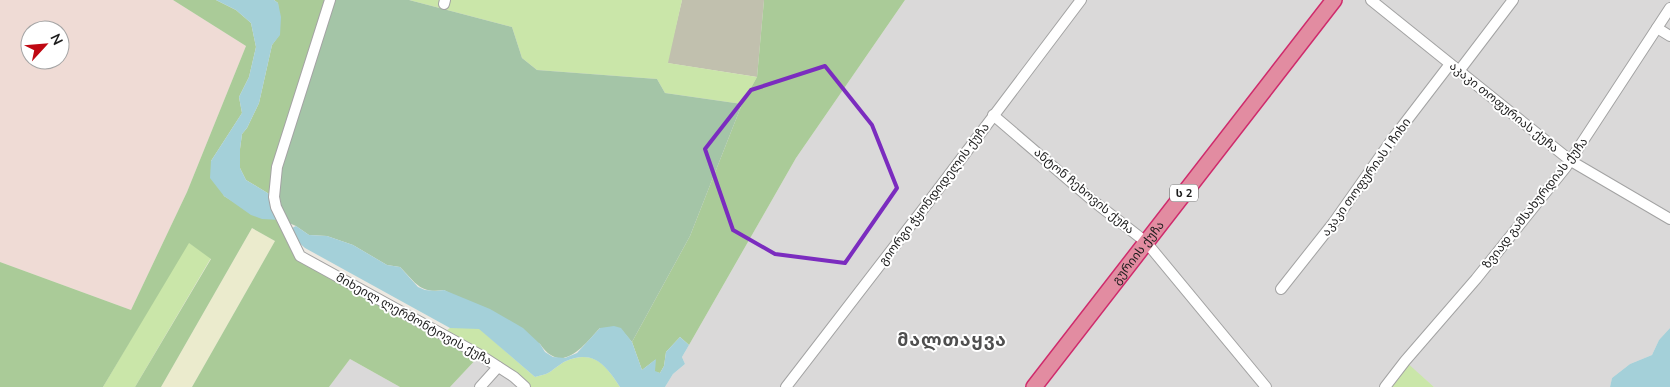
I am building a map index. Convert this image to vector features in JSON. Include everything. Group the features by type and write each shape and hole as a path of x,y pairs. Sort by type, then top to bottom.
{"highway":[{"name":"გურიის ქუჩა","path":"1034,387 1334,0"}],"street":[{"name":"მიხეილ ლერმონტოვის ქუჩა","path":"330,0 277,167 274,197 276,207 300,256 442,333 498,367 525,387"},
{"name":"გიორგი ჭყონდიდელის ქუჩა","path":"786,387 1081,0"},
{"name":"აკაკი თოფურიას ქუჩა","path":"1371,0 1571,161 1670,219"},
{"path":"1459,71 1513,0"},
{"name":"ზვიად გამსახურდიას ქუჩა","path":"1385,387 1494,257 1571,161 1670,8"},
{"path":"1657,28 1670,36"},
{"name":"აკაკი თოფურიას I ჩიხი","path":"1281,289 1334,222 1390,141 1450,64"},
{"name":"ანტონ ჩეხოვის ქუჩა","path":"994,115 1092,200 1146,242 1266,387"},
{"path":"480,387 498,367"}],"highlighted area":[{"path":"825,66 872,125 897,188 845,263 775,254 733,230 705,149 751,90"}],"shaded area":[{"path":"0,0 173,0 246,46 187,192 131,310 0,262"},
{"path":"682,0 764,0 757,77 667,63"},
{"path":"905,0 1670,0 1670,328 1659,340 1652,355 1630,364 1612,378 1610,387 1434,387 1405,362 1385,387 665,387 673,374 685,364 682,357 796,158"},
{"path":"252,228 275,241 192,387 161,387"},
{"path":"480,355 526,387 450,387"},
{"path":"350,359 400,387 329,387"}],"green space":[{"path":"173,0 216,0 236,10 251,23 256,47 249,77 239,97 242,113 211,161 224,196 237,204 282,220 300,256 480,355 450,387 400,387 350,359 329,387 192,387 275,241 252,228 161,387 135,387 211,259 189,243 103,387 0,387 0,262 131,310 187,192 246,46"},
{"path":"274,0 330,0 274,197 246,180 240,168 240,149 242,134 259,103 272,45 280,34 278,3"},
{"path":"330,0 409,0 512,27 522,58 537,70 657,79 665,93 742,104 690,236 632,342 620,328 600,328 587,343 572,355 556,358 548,353 540,344 444,290 424,289 400,267 387,265 353,245 327,236 309,235 296,226 282,220 274,197 277,167"},
{"path":"409,0 682,0 668,63 757,77 742,104 665,93 657,79 537,70 522,58 512,27"},
{"path":"764,0 905,0 796,158 689,345 680,337 666,352 664,366 660,373 655,372 655,360 642,370 632,342 690,236 742,104 757,77"},
{"path":"188,242 211,258 135,387 103,387"},
{"path":"450,328 479,328 535,377 549,373 566,361 584,357 592,358 604,366 620,387 525,387 443,333"},
{"path":"1405,361 1434,387 1385,387"}],"water":[{"path":"216,0 274,0 278,3 281,17 280,35 272,45 259,103 242,134 240,168 246,180 274,197 282,220 262,219 251,215 224,196 210,178 211,161 242,113 239,97 249,77 256,47 251,23 236,10"},
{"path":"296,226 309,235 327,236 353,245 387,265 400,267 418,287 425,290 444,290 490,309 523,328 540,344 545,352 553,357 565,358 577,353 600,328 614,326 621,328 632,342 642,370 656,359 655,371 660,373 664,366 666,352 680,337 689,345 682,357 685,364 673,374 665,387 620,387 598,361 584,357 566,361 549,373 535,377 479,329 450,328 305,248 296,240 292,228"},
{"path":"1670,328 1670,387 1610,387 1612,378 1630,364 1652,355 1659,340"}],"district":[{"name":"მალთაყვა","path":"952,340"}]}
